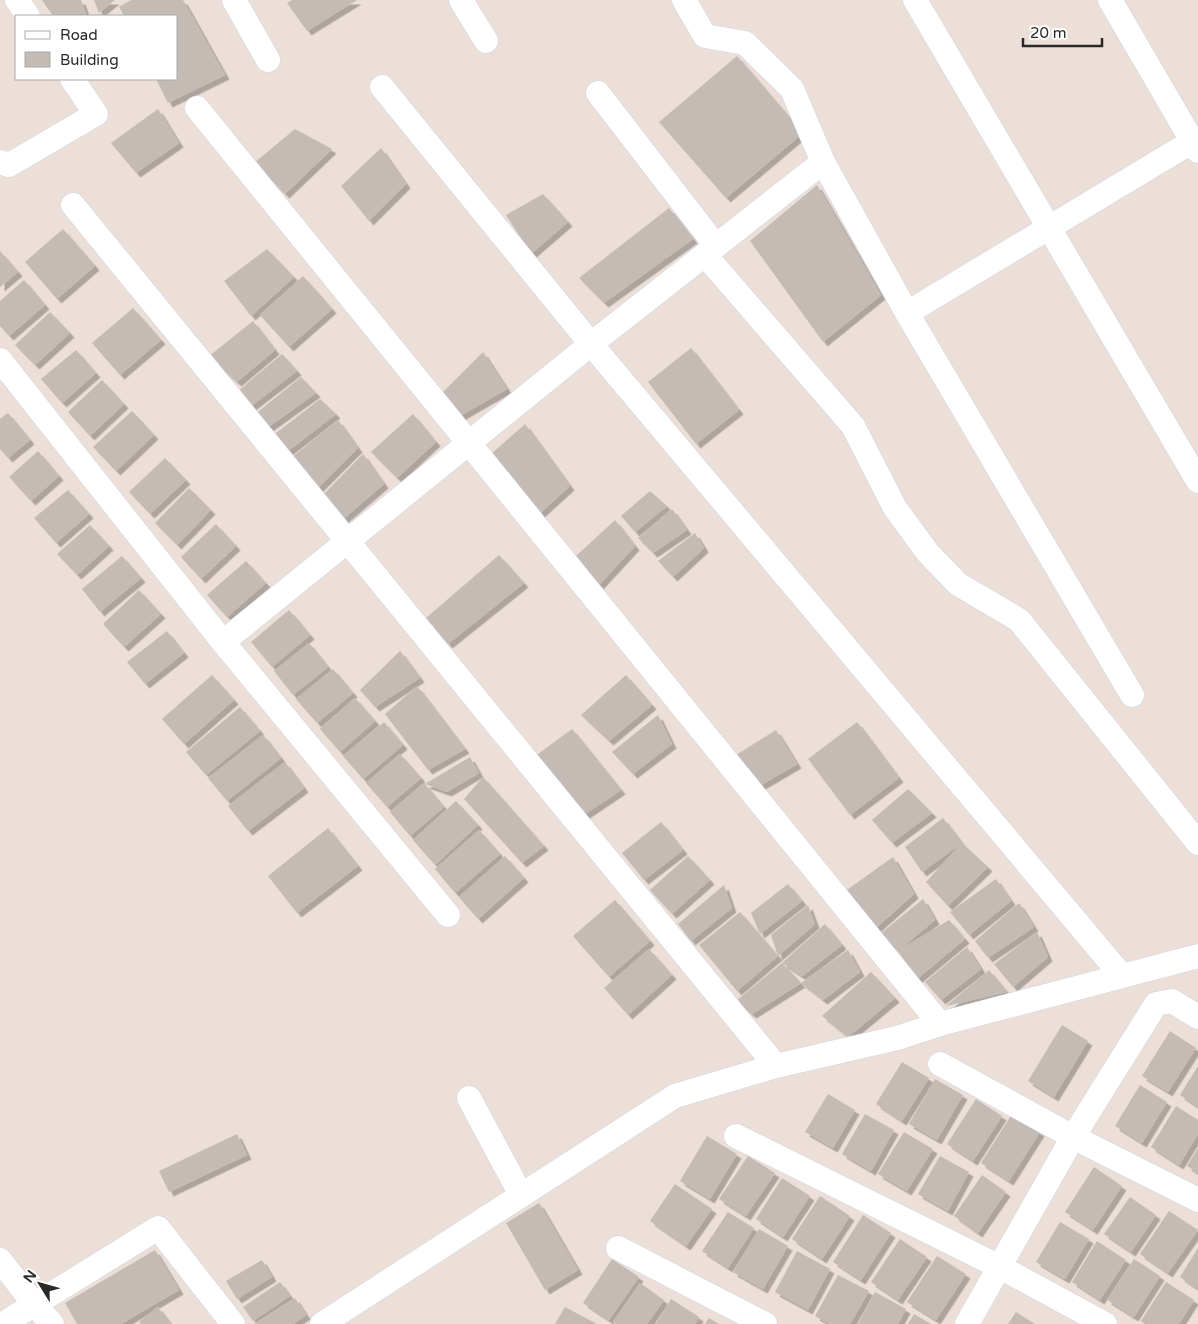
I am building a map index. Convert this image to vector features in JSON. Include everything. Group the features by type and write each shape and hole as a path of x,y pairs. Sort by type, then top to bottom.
{"street":[{"path":"17,0 27,15"},
{"path":"234,0 268,60"},
{"path":"461,0 486,41"},
{"path":"684,0 705,36 745,43 792,89 823,162 907,312 1132,695"},
{"path":"915,0 1198,481"},
{"path":"907,312 1048,228 1196,144 1110,0"},
{"path":"0,162 8,165 96,114 73,80"},
{"path":"382,87 590,344 1122,976"},
{"path":"598,93 710,250 853,426 895,508 928,553 958,584 1020,620 1198,843"},
{"path":"197,108 940,1024"},
{"path":"223,642 590,344 823,162"},
{"path":"73,204 776,1066"},
{"path":"0,360 223,642 448,914"},
{"path":"322,1324 674,1096 776,1066 897,1038 940,1024 1198,956"},
{"path":"967,1324 1073,1137 1156,1004 1172,1001 1198,1017"},
{"path":"940,1064 1073,1137 1198,1200"},
{"path":"469,1098 521,1196"},
{"path":"736,1136 1000,1267 1105,1324"},
{"path":"4,1324 158,1228 233,1324"},
{"path":"618,1248 765,1324"},
{"path":"0,1260 52,1324"}],"building":[{"path":"42,0 81,0 86,14 84,15 52,15"},
{"path":"94,0 115,0 99,13"},
{"path":"131,0 183,0 225,75 168,103 156,80 178,80 178,15 123,15 119,7"},
{"path":"292,0 357,0 307,31 287,3"},
{"path":"737,56 803,133 726,198 659,122"},
{"path":"158,109 179,143 136,173 111,143"},
{"path":"295,129 332,149 285,194 254,163"},
{"path":"381,148 406,184 369,221 341,186"},
{"path":"817,185 881,295 823,342 750,241"},
{"path":"543,194 568,222 531,254 506,215"},
{"path":"669,208 693,239 604,303 579,278"},
{"path":"63,229 95,266 57,299 25,262"},
{"path":"267,249 294,277 251,316 224,281"},
{"path":"0,251 18,272 0,287"},
{"path":"303,276 332,309 289,347 260,315"},
{"path":"24,280 45,305 9,336 0,326 0,301"},
{"path":"133,308 161,340 120,375 92,343"},
{"path":"50,312 70,333 35,365 15,345"},
{"path":"253,321 275,350 237,382 208,357"},
{"path":"691,348 739,410 696,444 648,382"},
{"path":"76,350 96,373 62,403 41,379"},
{"path":"483,352 507,389 460,416 441,394"},
{"path":"282,354 297,371 250,407 238,391"},
{"path":"301,377 316,393 267,428 254,415"},
{"path":"102,380 124,404 90,436 68,412"},
{"path":"320,399 336,414 288,451 275,434"},
{"path":"132,411 154,435 116,471 93,447"},
{"path":"8,413 30,440 8,458 0,449 0,419"},
{"path":"413,414 436,442 397,478 371,452"},
{"path":"338,420 358,448 317,489 291,458"},
{"path":"525,424 570,486 538,515 489,456"},
{"path":"38,451 59,476 31,501 9,477"},
{"path":"363,454 384,484 342,520 323,495"},
{"path":"165,458 186,480 150,514 129,492"},
{"path":"189,488 211,510 177,545 155,523"},
{"path":"68,490 89,514 56,543 34,518"},
{"path":"650,491 667,506 635,532 621,516"},
{"path":"672,509 687,530 653,553 638,538"},
{"path":"615,520 635,546 599,585 575,557"},
{"path":"216,524 236,546 201,579 181,557"},
{"path":"90,525 109,546 77,575 57,554"},
{"path":"695,533 704,548 673,577 658,561"},
{"path":"499,555 524,583 448,644 426,618"},
{"path":"122,556 141,578 100,612 82,589"},
{"path":"246,561 266,583 227,617 207,595"},
{"path":"139,590 161,614 124,647 103,624"},
{"path":"289,610 310,635 272,667 251,642"},
{"path":"167,631 184,653 145,684 127,662"},
{"path":"309,643 328,667 293,695 274,671"},
{"path":"400,651 420,678 375,707 360,690"},
{"path":"333,669 353,693 317,723 296,699"},
{"path":"212,675 234,700 184,744 162,719"},
{"path":"626,675 652,705 609,741 581,715"},
{"path":"417,686 465,749 428,770 385,714"},
{"path":"355,698 375,721 340,752 320,729"},
{"path":"240,707 260,731 206,775 186,752"},
{"path":"658,715 672,744 633,774 612,752"},
{"path":"384,722 403,745 363,779 343,756"},
{"path":"857,722 899,778 850,815 808,759"},
{"path":"572,729 621,790 584,815 534,757"},
{"path":"776,730 797,764 756,788 736,755"},
{"path":"263,735 281,758 227,801 208,778"},
{"path":"400,754 421,778 387,807 366,783"},
{"path":"470,757 479,773 447,792 425,784"},
{"path":"285,762 304,788 248,831 228,806"},
{"path":"483,777 544,846 522,863 464,799"},
{"path":"424,783 444,807 410,836 390,812"},
{"path":"908,789 932,813 892,843 872,820"},
{"path":"456,801 478,825 435,865 413,840"},
{"path":"943,818 962,843 922,872 905,847"},
{"path":"661,822 683,850 644,880 622,853"},
{"path":"328,828 358,866 297,913 268,876"},
{"path":"479,830 500,854 455,893 435,869"},
{"path":"962,843 988,867 948,906 926,882"},
{"path":"505,856 524,878 478,919 459,897"},
{"path":"688,856 710,880 672,914 650,890"},
{"path":"893,857 914,894 876,928 844,892"},
{"path":"996,879 1011,901 969,935 950,912"},
{"path":"788,884 802,901 760,934 751,913"},
{"path":"724,885 732,908 691,941 678,924"},
{"path":"923,899 935,920 898,951 880,934"},
{"path":"615,900 650,941 609,977 573,936"},
{"path":"1019,903 1034,927 988,958 975,941"},
{"path":"808,905 815,924 778,956 771,935"},
{"path":"740,912 778,956 737,991 699,945"},
{"path":"949,920 965,939 917,979 898,951"},
{"path":"825,924 842,945 802,976 782,963"},
{"path":"1037,932 1048,957 1013,987 994,964"},
{"path":"967,947 981,969 941,1000 925,982"},
{"path":"649,949 672,975 628,1015 604,988"},
{"path":"848,950 860,972 823,1000 801,983"},
{"path":"782,963 801,983 752,1014 736,1001"},
{"path":"989,970 1007,992 946,1006"},
{"path":"871,972 895,998 848,1037 822,1016"},
{"path":"1062,1025 1088,1041 1054,1097 1028,1081"},
{"path":"1170,1031 1196,1048 1168,1092 1142,1076"},
{"path":"902,1062 929,1078 902,1121 876,1104"},
{"path":"1198,1066 1198,1107 1180,1095"},
{"path":"935,1079 963,1095 937,1140 909,1124"},
{"path":"1140,1085 1167,1102 1142,1143 1115,1126"},
{"path":"828,1094 855,1110 833,1148 805,1132"},
{"path":"976,1099 1002,1116 973,1161 947,1144"},
{"path":"1176,1106 1198,1120 1198,1134 1179,1165 1151,1147"},
{"path":"865,1114 894,1130 871,1171 842,1154"},
{"path":"1012,1114 1040,1132 1009,1181 981,1163"},
{"path":"904,1132 933,1149 907,1191 878,1174"},
{"path":"237,1134 247,1155 169,1192 159,1171"},
{"path":"707,1136 737,1154 710,1199 680,1181"},
{"path":"1198,1148 1198,1173 1187,1166"},
{"path":"748,1156 775,1173 746,1216 719,1199"},
{"path":"940,1156 969,1172 948,1211 918,1194"},
{"path":"1094,1167 1122,1186 1093,1230 1065,1212"},
{"path":"982,1175 1006,1192 978,1233 954,1216"},
{"path":"782,1178 810,1196 783,1237 756,1219"},
{"path":"675,1184 712,1209 686,1246 650,1221"},
{"path":"820,1196 850,1216 822,1259 792,1239"},
{"path":"1130,1197 1156,1215 1131,1252 1104,1234"},
{"path":"539,1203 578,1270 545,1290 506,1223"},
{"path":"1169,1211 1198,1230 1168,1273 1140,1254"},
{"path":"728,1212 754,1228 728,1268 702,1251"},
{"path":"863,1215 891,1233 861,1280 833,1262"},
{"path":"1060,1222 1089,1239 1065,1279 1036,1262"},
{"path":"759,1229 788,1246 763,1289 733,1272"},
{"path":"900,1239 927,1257 898,1300 871,1282"},
{"path":"1097,1241 1126,1260 1100,1300 1072,1282"},
{"path":"1198,1248 1198,1289 1180,1277"},
{"path":"155,1250 179,1290 121,1324 77,1324 65,1303"},
{"path":"797,1251 830,1269 808,1310 775,1292"},
{"path":"937,1256 966,1274 936,1320 907,1302"},
{"path":"612,1259 639,1277 609,1320 583,1303"},
{"path":"1134,1259 1160,1276 1134,1317 1107,1300"},
{"path":"262,1260 272,1277 237,1299 226,1281"},
{"path":"838,1275 869,1291 850,1324 830,1324 815,1316"},
{"path":"280,1282 290,1296 253,1321 243,1307"},
{"path":"1166,1282 1194,1300 1179,1324 1145,1324 1141,1321"},
{"path":"640,1283 664,1300 647,1324 616,1324 613,1322"},
{"path":"875,1292 906,1309 898,1324 858,1324"},
{"path":"295,1298 306,1315 293,1324 254,1324"},
{"path":"671,1299 699,1317 695,1324 656,1324"},
{"path":"158,1307 171,1324 141,1324 139,1322"},
{"path":"565,1307 597,1324 555,1324"},
{"path":"1016,1312 1035,1324 1008,1324"},
{"path":"914,1314 931,1324 908,1324"},
{"path":"709,1318 719,1324 705,1324"}]}
